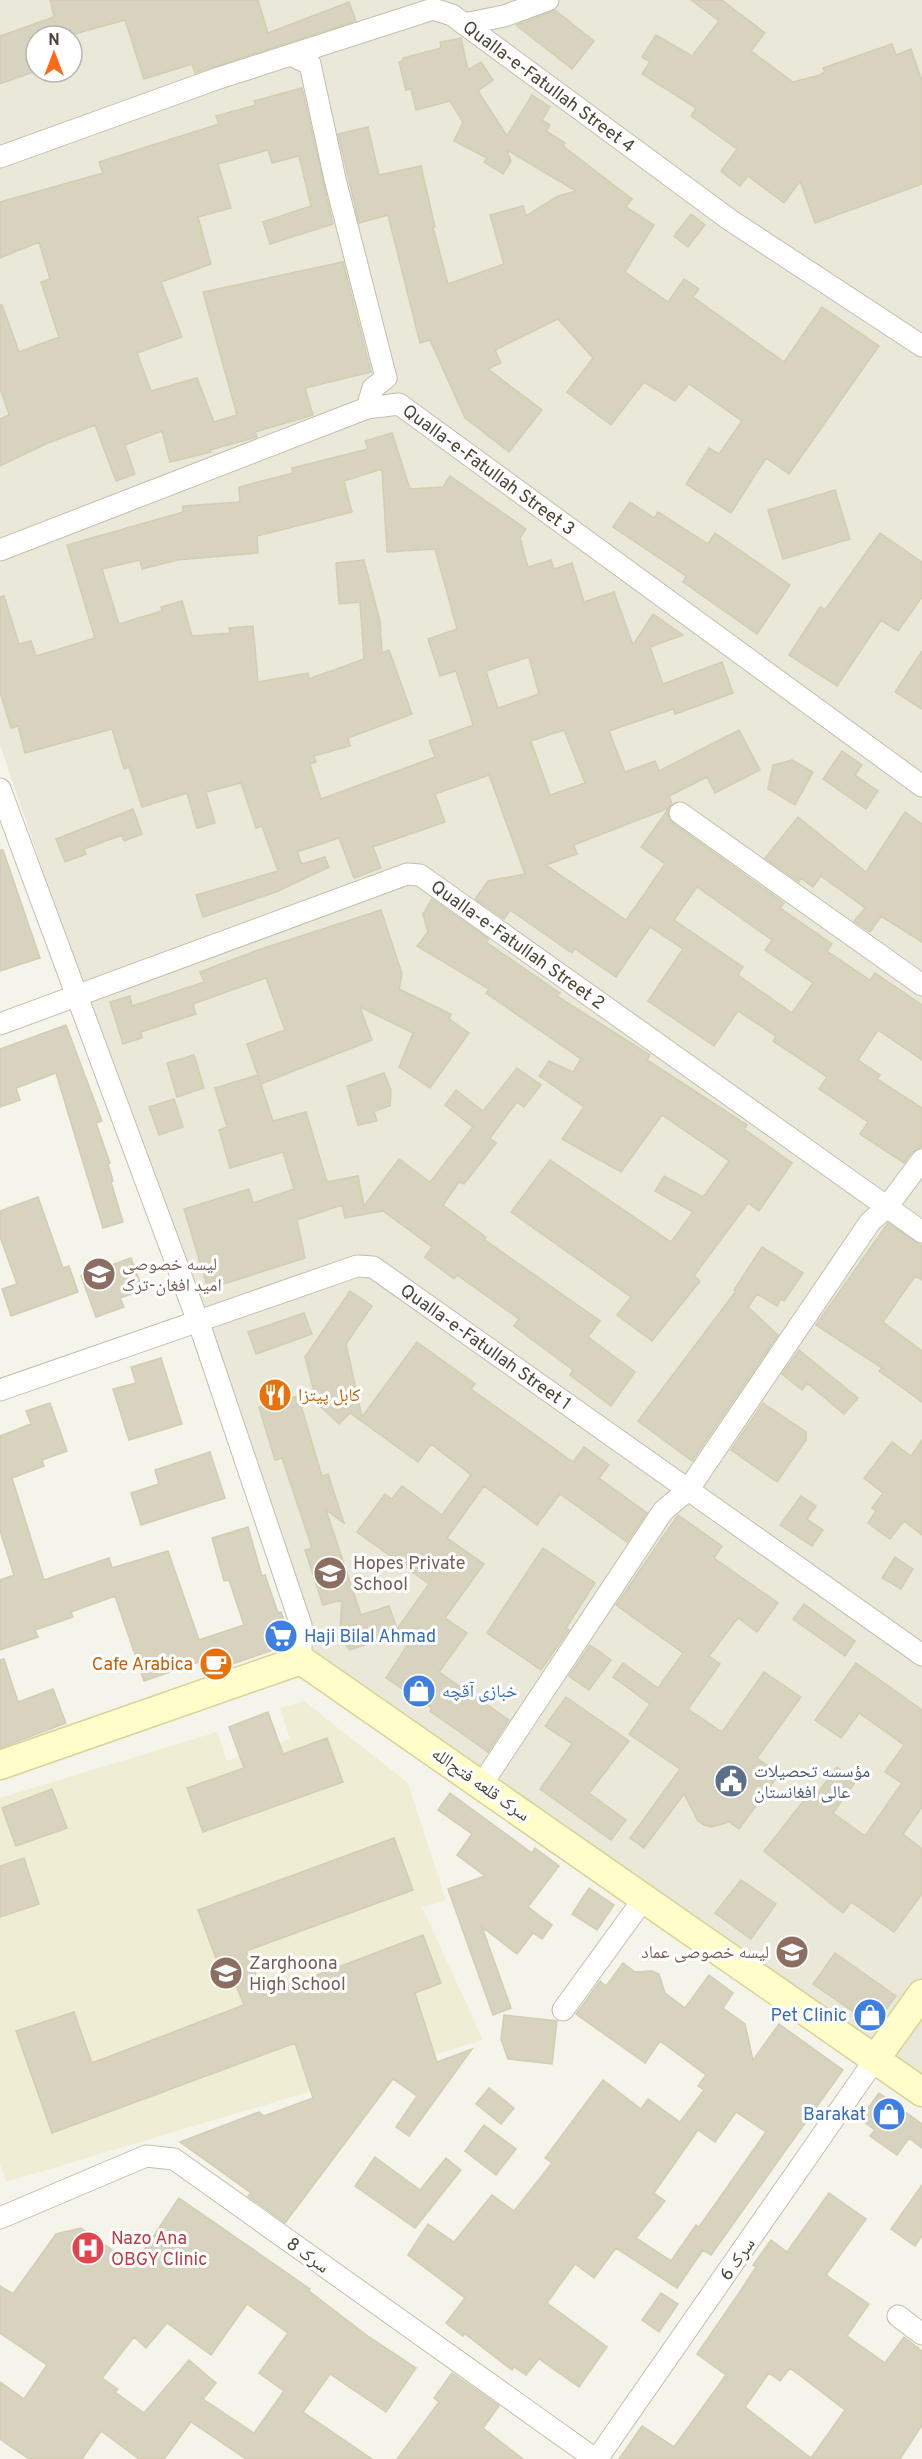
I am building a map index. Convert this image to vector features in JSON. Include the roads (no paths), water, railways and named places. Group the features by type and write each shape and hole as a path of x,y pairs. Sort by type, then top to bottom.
{"main road":[{"path":"0,1766 301,1660"},
{"name":"سرک قلعه فتح‌الله","path":"301,1660 645,1897 922,2092"},
{"path":"876,2058 922,1994"}],"street":[{"path":"464,24 504,16 548,0"},
{"name":"Qualla-e-Fatullah Street 4","path":"0,157 291,55 433,9 452,15 730,220 922,346"},
{"path":"291,55 310,64 335,179 386,378 373,388 367,408"},
{"name":"Qualla-e-Fatullah Street 3","path":"0,550 244,454 357,414 367,408 399,404 922,786"},
{"path":"0,789 197,1320 301,1624 301,1660"},
{"path":"680,813 922,985"},
{"name":"Qualla-e-Fatullah Street 2","path":"0,1023 407,874 420,875 922,1232"},
{"path":"482,1785 663,1511 688,1490 870,1222 887,1207 922,1160"},
{"name":"Qualla-e-Fatullah Street 1","path":"0,1390 357,1266 373,1267 922,1655"},
{"path":"563,2010 645,1897"},
{"name":"سرک 6","path":"596,2459 876,2058"},
{"name":"سرک 8","path":"0,2218 146,2156 174,2159 596,2459"},
{"path":"898,2316 922,2334"}],"place":[{"name":"لیسه خصوصی امید افغان-ترک","path":"99,1274"},
{"name":"کابل پیتزا","path":"275,1395"},
{"name":"Hopes Private School","path":"330,1573"},
{"name":"Haji Bilal Ahmad","path":"281,1636"},
{"name":"Cafe Arabica","path":"216,1664"},
{"name":"خبازی آقچه","path":"419,1691"},
{"name":"مؤسسه تحصیلات عالی افغانستان","path":"731,1781"},
{"name":"لیسه خصوصی عماد","path":"792,1952"},
{"name":"Zarghoona High School","path":"226,1973"},
{"name":"Pet Clinic","path":"870,2015"},
{"name":"Barakat","path":"889,2114"},
{"name":"Nazo Ana OBGY Clinic","path":"88,2248"}]}
